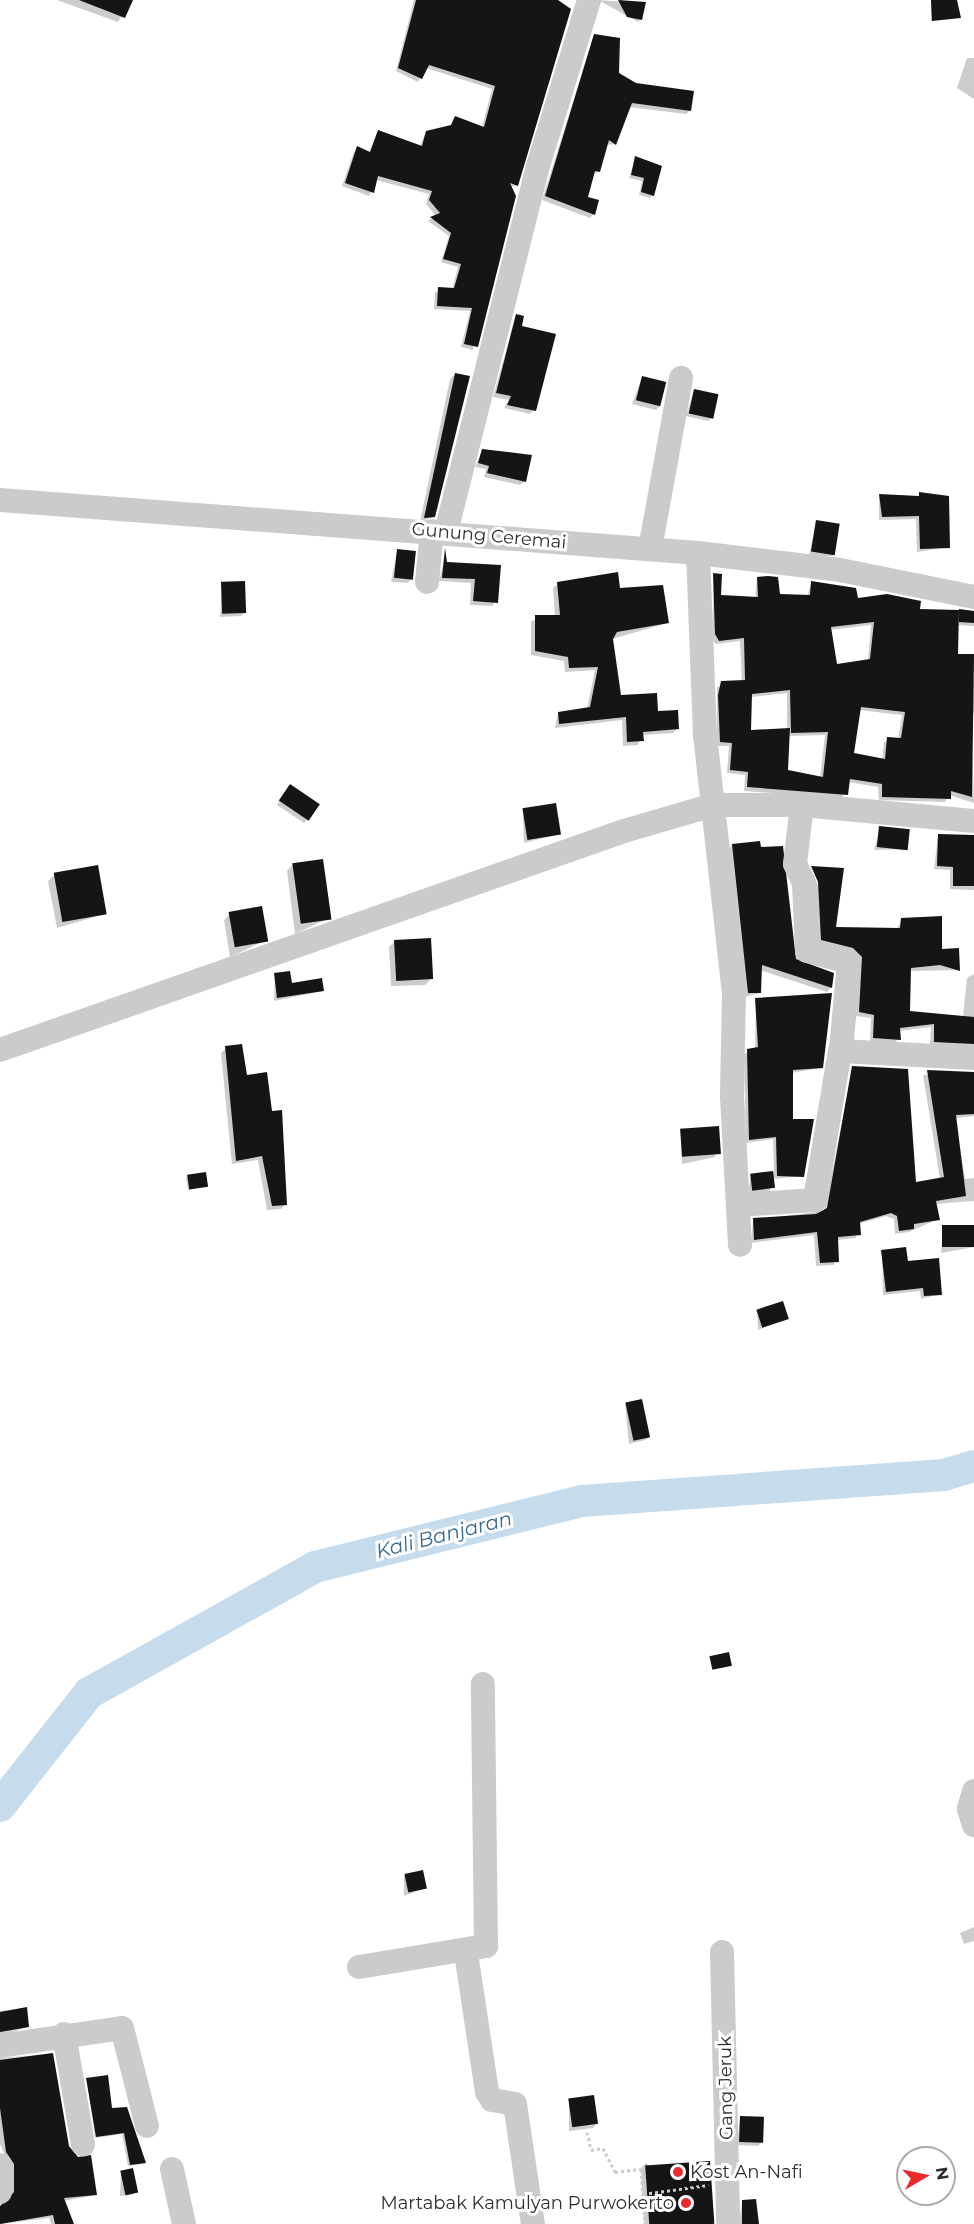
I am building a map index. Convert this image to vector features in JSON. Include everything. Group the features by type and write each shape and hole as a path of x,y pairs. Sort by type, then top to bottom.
{"street":[{"path":"427,582 538,166 589,0"},
{"path":"650,549 681,378"},
{"name":"Gunung Ceremai","path":"0,500 698,553 840,570 974,597"},
{"path":"698,553 713,806 734,992 740,1245"},
{"path":"738,1205 816,1200 841,1050 849,962 807,951 804,884 795,864 802,805"},
{"path":"0,1050 624,831 713,806 802,805 974,821"},
{"path":"841,1050 974,1058"},
{"path":"359,1967 466,1953 487,1943 483,1684"},
{"path":"974,1791 969,1809 974,1825"},
{"name":"Gang Jeruk","path":"722,1952 728,2224"},
{"path":"466,1953 486,2092 492,2100 515,2104 533,2224"},
{"path":"0,2046 64,2034 122,2028 147,2126"},
{"path":"64,2034 83,2144"},
{"path":"0,2166 0,2192"},
{"path":"172,2169 184,2224"}],"path":[{"path":"587,2132 591,2150 603,2148 615,2172 641,2169 645,2224"},
{"path":"643,2194 728,2184"}],"building":[{"path":"79,0 133,0 125,18"},
{"path":"416,0 558,0 571,9 518,186 510,183 516,196 478,347 464,344 472,308 437,306 438,287 454,288 461,264 443,259 451,233 430,217 440,213 429,200 432,191 378,176 374,193 345,183 357,146 370,152 378,130 422,146 426,131 451,125 455,116 484,127 495,86 429,65 422,79 398,68"},
{"path":"618,0 646,2 642,20 627,17"},
{"path":"931,0 957,0 961,18 932,21"},
{"path":"594,34 620,38 619,73 636,83 694,91 691,111 632,103 616,145 609,140 600,172 595,171 588,197 599,200 595,215 545,196"},
{"path":"635,156 662,166 654,196 641,192 644,178 631,175"},
{"path":"516,314 524,316 522,326 556,334 536,411 507,405 511,396 496,393"},
{"path":"455,373 470,376 435,517 424,518"},
{"path":"642,376 666,382 660,406 636,400"},
{"path":"694,389 718,394 713,419 689,413"},
{"path":"482,449 532,455 526,482 487,473 489,466 478,463"},
{"path":"919,492 949,496 950,548 920,549 919,516 882,517 879,494 919,496"},
{"path":"816,520 840,524 835,555 811,552"},
{"path":"445,548 447,562 501,565 498,603 473,601 475,579 442,578"},
{"path":"397,549 416,551 413,580 394,578"},
{"path":"618,572 620,588 663,585 669,623 617,632 613,639 621,695 657,693 658,711 678,710 679,729 643,732 644,741 627,742 626,717 559,724 558,712 590,707 598,667 569,668 568,657 535,651 535,615 560,615 557,582"},
{"path":"713,573 722,574 721,595 758,597 757,577 768,576 778,577 780,594 810,595 811,581 856,588 858,598 887,594 921,601 920,609 959,610 958,654 974,654 972,797 951,791 951,799 882,797 882,784 850,779 848,795 747,787 748,772 730,770 732,743 720,742 718,695 721,681 745,680 744,638 719,641 715,634","holes":["874,622 870,659 837,664 831,627","790,690 791,733 828,732 823,777 788,770 790,728 751,730 752,694","861,707 905,712 901,738 887,737 885,759 854,753"]},
{"path":"245,581 246,613 222,614 221,582"},
{"path":"959,609 974,611 974,623 959,622"},
{"path":"290,784 320,804 309,821 279,801"},
{"path":"556,803 561,835 527,840 522,808"},
{"path":"879,826 910,829 908,850 877,847"},
{"path":"938,834 974,835 974,886 953,886 953,867 937,866"},
{"path":"760,841 761,847 783,846 796,959 834,973 832,988 762,965 761,993 748,993 732,844"},
{"path":"323,859 331,919 301,924 292,863"},
{"path":"98,865 107,914 62,922 54,873"},
{"path":"811,866 844,868 836,927 900,928 901,918 942,916 942,949 959,948 960,971 940,965 911,968 910,1011 974,1017 974,1044 934,1042 934,1024 900,1028 901,1040 873,1038 874,1015 859,1012 862,957 853,948 821,940 818,882"},
{"path":"262,906 268,941 235,947 229,912"},
{"path":"431,938 433,979 396,981 394,940"},
{"path":"290,971 292,983 322,978 324,991 277,998 274,973"},
{"path":"832,993 823,1068 793,1070 793,1119 814,1119 804,1177 777,1176 776,1137 749,1140 747,1049 758,1047 755,998"},
{"path":"242,1044 247,1075 267,1072 272,1111 282,1110 287,1205 272,1206 262,1156 236,1161 225,1046"},
{"path":"852,1066 908,1069 916,1182 944,1177 927,1070 974,1072 974,1114 956,1115 966,1196 936,1201 940,1220 914,1224 914,1229 899,1231 897,1216 891,1213 860,1222 861,1235 838,1237 839,1262 820,1263 817,1232 754,1240 753,1218 816,1214 827,1208"},
{"path":"719,1126 721,1154 682,1157 680,1129"},
{"path":"773,1171 775,1188 752,1191 750,1174"},
{"path":"206,1172 208,1187 189,1189 187,1175"},
{"path":"942,1225 974,1225 974,1247 942,1247"},
{"path":"906,1247 908,1261 939,1258 942,1295 924,1296 923,1288 886,1292 881,1250"},
{"path":"783,1301 789,1319 762,1328 756,1310"},
{"path":"642,1399 650,1437 633,1441 625,1403"},
{"path":"729,1652 732,1666 712,1670 709,1656"},
{"path":"423,1870 427,1889 408,1893 404,1874"},
{"path":"27,2007 29,2027 0,2032 0,2012"},
{"path":"53,2053 69,2146 78,2157 91,2155 97,2195 64,2198 74,2224 55,2224 53,2215 0,2224 0,2206 14,2192 14,2164 6,2152 0,2108 0,2060"},
{"path":"108,2075 112,2108 127,2107 146,2163 130,2165 124,2133 96,2137 86,2078"},
{"path":"594,2095 598,2124 572,2127 568,2099"},
{"path":"740,2116 764,2117 763,2143 739,2142"},
{"path":"710,2161 714,2224 649,2224 645,2166"},
{"path":"133,2168 138,2192 125,2195 120,2171"},
{"path":"756,2199 759,2224 742,2224 742,2200"}],"waterway":[{"name":"Kali Banjaran","path":"0,1806 89,1693 315,1567 582,1501 944,1475 974,1466"}],"place":[{"name":"Kost An-Nafi","path":"678,2172"},
{"name":"Martabak Kamulyan Purwokerto","path":"686,2203"}]}
